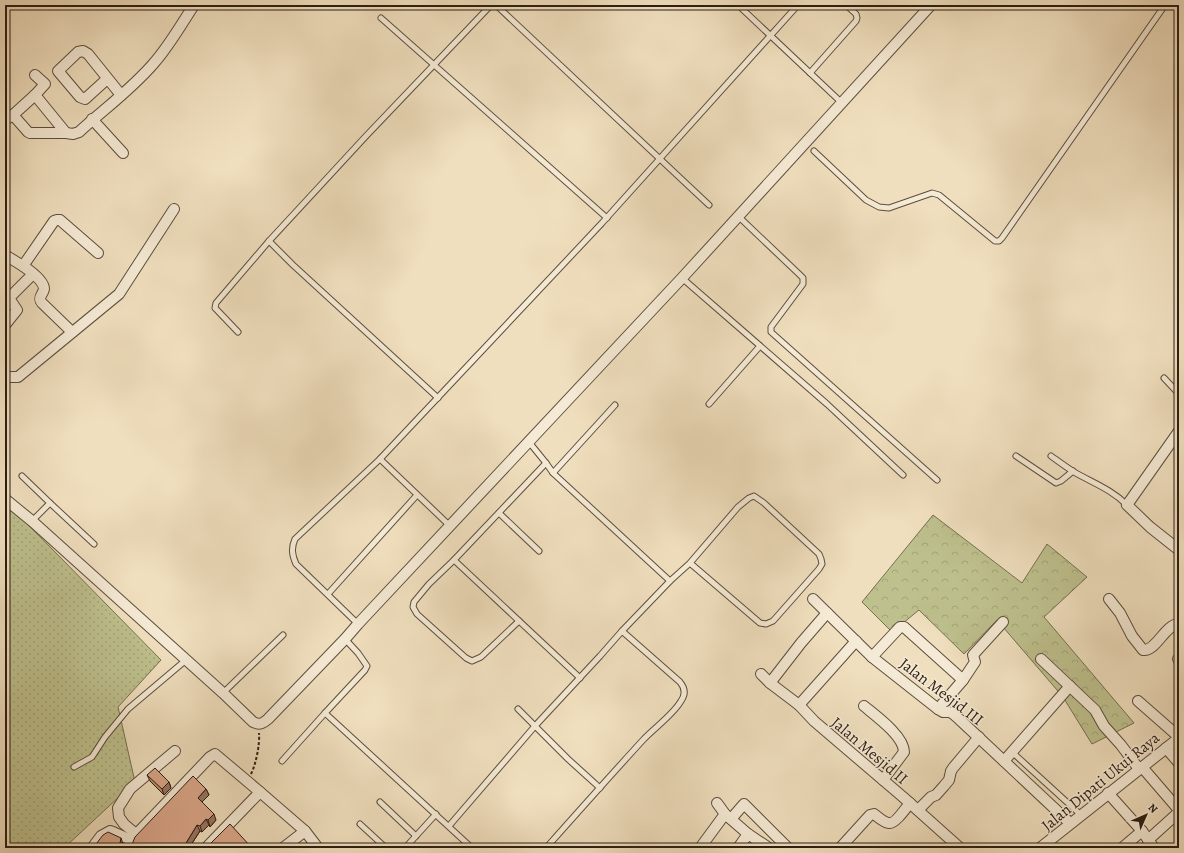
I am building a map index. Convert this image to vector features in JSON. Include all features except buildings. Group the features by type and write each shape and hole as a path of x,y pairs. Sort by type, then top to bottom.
{"street":[{"path":"121,95 88,54 83,51 78,52 61,67 35,95 9,118 29,133 76,133 121,95 153,64 194,5"},
{"path":"5,499 32,521 223,693 244,715 253,722 262,724 345,639 682,278 931,5"},
{"path":"58,71 80,97 85,99 108,78"},
{"path":"35,74 45,84"},
{"path":"35,95 66,133"},
{"path":"92,119 123,153"},
{"path":"5,377 18,377 120,294 174,209"},
{"path":"23,266 54,221 57,220 60,220 98,254"},
{"path":"7,259 23,266 41,281 44,290 40,300 72,332"},
{"path":"5,325 17,310 10,297 34,274"},
{"path":"1179,431 1127,505 1150,527 1179,550"},
{"name":"Jalan Mesjid III","path":"813,599 872,657 938,709 943,712 952,713 1070,823"},
{"path":"1109,599 1120,613 1132,636 1143,650 1150,648 1171,626 1179,624"},
{"path":"770,682 828,613"},
{"path":"938,709 963,680 975,662 973,655 1003,622"},
{"path":"872,657 900,626 902,626 963,680"},
{"path":"799,705 856,641"},
{"path":"1040,660 1095,710 1104,726 1179,811 1145,835 1122,848"},
{"name":"Jalan Mesjid II","path":"761,674 799,705 814,721 960,848"},
{"path":"1004,761 1070,686"},
{"path":"1138,701 1179,737"},
{"path":"864,706 895,733 904,747 904,752 883,780"},
{"path":"918,810 944,786 949,780 953,768 979,737"},
{"name":"Jalan Dipati Ukui Raya","path":"1040,848 1179,737"},
{"path":"1166,748 1179,763"},
{"path":"132,841 119,817 118,808 130,789 175,751"},
{"path":"132,841 210,756 215,754 306,831 318,848"},
{"path":"206,848 260,792"},
{"path":"1108,793 1145,835 1154,848"},
{"path":"717,803 728,816 748,834 769,848"},
{"path":"840,848 870,815 874,814 890,824 893,823 910,803"},
{"path":"700,848 728,816 744,804 788,848"},
{"path":"92,848 101,836 110,831 132,841"},
{"path":"283,848 306,831"},
{"path":"738,848 748,834"}],"lane":[{"path":"238,332 215,308 216,303 351,152 491,5"},
{"path":"496,5 709,205"},
{"path":"738,5 842,103"},
{"path":"358,624 296,564 292,551 292,545 295,539 380,459 438,398 607,218 798,5"},
{"path":"810,73 856,21 856,14 846,5"},
{"path":"814,151 866,200 879,207 889,208 932,193 939,194 995,241 999,241 1165,5"},
{"path":"381,18 607,218"},
{"path":"738,216 794,268 802,278 803,284 771,327 771,332 938,480"},
{"path":"270,241 293,265 438,398"},
{"path":"682,278 827,404 903,475"},
{"path":"709,404 760,346"},
{"path":"1164,378 1179,394"},
{"path":"553,473 615,405"},
{"path":"529,442 553,473 670,581"},
{"path":"1016,456 1056,483 1061,482 1073,472"},
{"path":"1051,456 1073,472 1104,487 1127,505"},
{"path":"380,459 451,526"},
{"path":"519,621 481,657 472,661 466,658 417,614 413,607 414,602 429,584 546,464"},
{"path":"22,476 94,544"},
{"path":"328,594 417,494"},
{"path":"449,826 535,726 622,630 690,562 738,507 749,498 754,496 764,503 819,554 822,564 815,574 773,621 766,624 760,622 690,562"},
{"path":"32,521 50,503"},
{"path":"499,513 539,551"},
{"path":"454,560 580,678"},
{"path":"546,848 644,738 674,710 681,702 685,694 684,687 680,682 622,630"},
{"path":"223,693 283,635"},
{"path":"282,761 365,670 367,666 358,653 345,639"},
{"path":"74,767 92,757 105,737 128,709 186,660"},
{"path":"518,710 600,788"},
{"path":"325,714 472,848"},
{"path":"1012,752 1082,814"},
{"path":"380,802 416,836"},
{"path":"405,848 436,814"},
{"path":"360,824 386,848"}],"path":[{"path":"248,781 253,770 260,738 258,724"}],"green space":[{"path":"5,501 161,660 118,707 135,782 64,848 5,848"},
{"path":"933,515 1022,583 1047,544 1087,577 1044,617 1134,723 1092,744 1063,697 997,620 964,654 919,610 892,632 862,602"}]}
